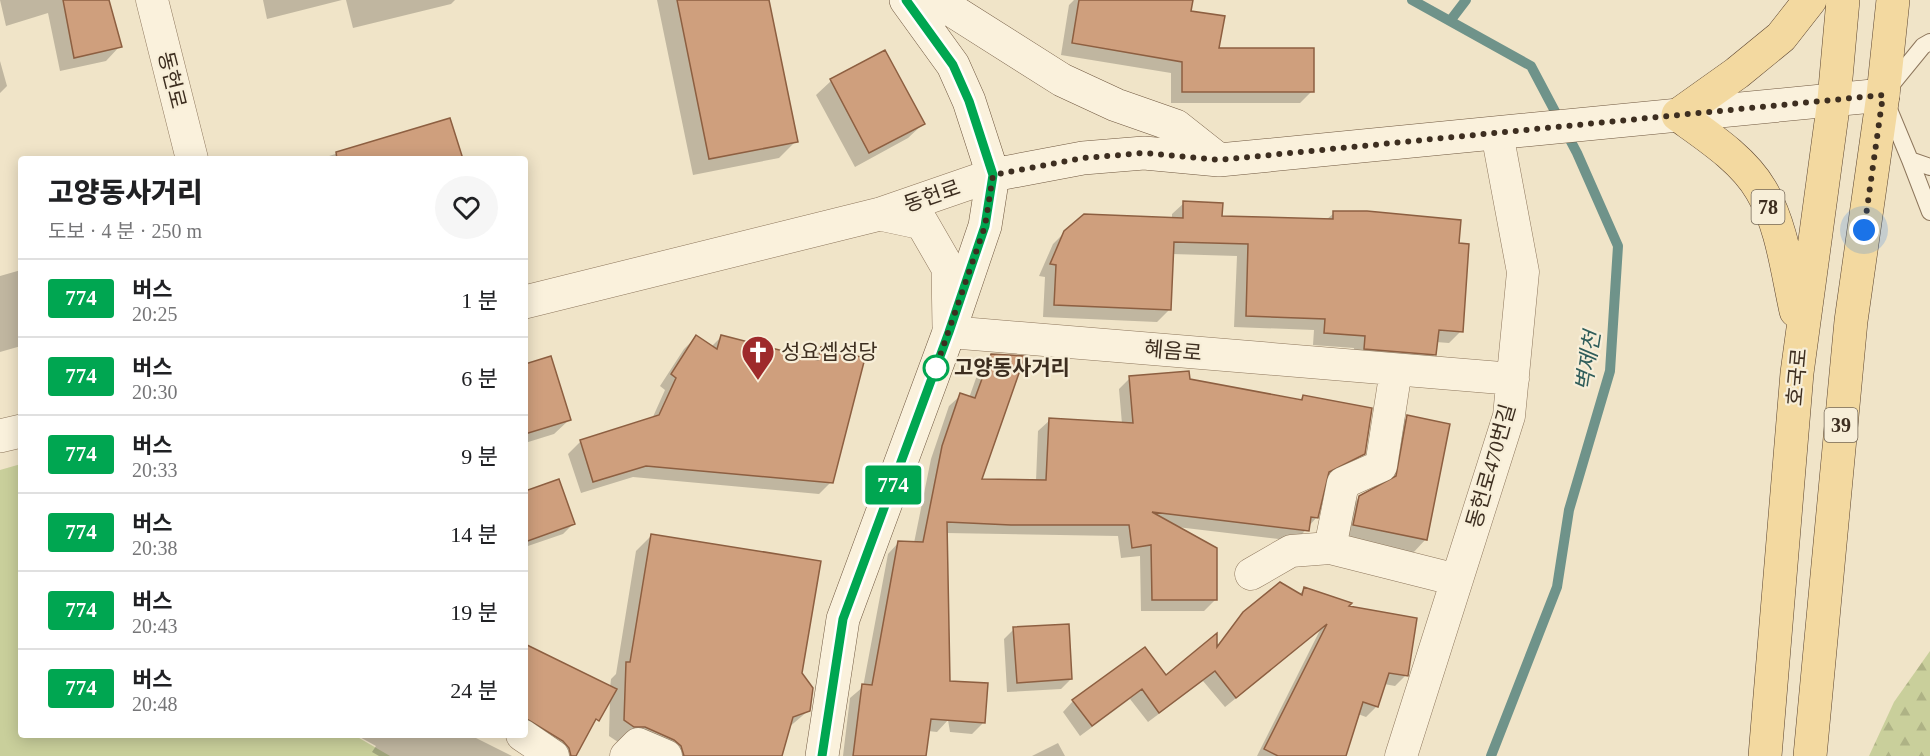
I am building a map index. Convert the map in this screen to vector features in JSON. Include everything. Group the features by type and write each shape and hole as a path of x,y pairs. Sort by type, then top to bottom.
{"main road":[{"path":"822,756 843,619 949,332 985,226 993,175 969,101 953,65 906,0"},
{"path":"932,0 942,4 1062,80 1116,105 1176,126 1219,160"},
{"path":"1678,115 1737,74 1780,37 1810,0"},
{"name":"호국로","path":"1765,756 1801,333 1834,100 1843,0"},
{"name":"39","path":"1810,756 1851,321 1883,95 1893,0"},
{"path":"1678,115 1883,95"},
{"name":"동헌로","path":"528,301 880,214 993,175 1083,158 1144,153 1219,160 1678,115"},
{"name":"78","path":"1678,115 1736,161 1761,189 1779,234 1801,333"},
{"path":"880,214 922,224 928,232 948,268 949,332"},
{"path":"0,436 18,432"}],"street":[{"name":"동헌로","path":"152,0 191,156"},
{"name":"동헌로470번길","path":"1401,756 1509,416 1524,272 1512,131"},
{"name":"혜음로","path":"949,332 1513,380"},
{"path":"1330,548 1343,483 1381,466 1396,370"},
{"path":"1251,574 1291,551 1330,548 1457,580"},
{"path":"526,738 553,756"},
{"path":"626,756 638,744 666,756"}],"lane":[{"path":"1930,42 1923,46 1883,95 1930,212"},
{"path":"1910,160 1930,167"}],"green space":[{"path":"18,465 18,738 359,738 390,756 0,756 0,470"},
{"path":"1930,651 1930,756 1869,756 1894,702"}],"building":[{"path":"63,0 109,0 122,47 74,58"},
{"path":"677,0 769,0 798,142 709,159"},
{"path":"1079,0 1193,0 1191,11 1225,16 1219,48 1314,48 1314,92 1182,92 1182,62 1072,43"},
{"path":"885,50 925,124 869,153 830,79"},
{"path":"450,118 462,156 337,156 336,152"},
{"path":"1183,201 1223,203 1222,216 1333,219 1333,211 1367,211 1461,220 1459,243 1469,244 1463,332 1439,330 1436,355 1364,349 1365,336 1324,333 1325,319 1246,316 1248,244 1174,242 1171,310 1054,305 1056,265 1050,264 1064,231 1084,214 1183,218"},
{"path":"696,335 717,349 721,335 818,360 821,347 865,358 833,483 646,466 593,482 580,440 659,415 676,378 671,374"},
{"path":"991,354 1025,356 982,479 1046,480 1049,418 1133,423 1129,376 1189,371 1190,379 1302,400 1303,395 1372,408 1365,454 1329,472 1318,518 1311,517 1309,531 1152,512 1217,548 1217,600 1152,600 1151,545 1132,548 1129,525 1011,525 947,522 950,681 988,683 985,723 931,719 926,756 853,756 862,684 872,685 898,541 923,542 942,446 960,393 975,398"},
{"path":"551,356 571,420 528,433 528,363"},
{"path":"1407,415 1450,424 1427,540 1353,525 1359,496 1396,476"},
{"path":"559,479 575,524 528,541 528,490"},
{"path":"651,534 821,561 802,673 813,688 810,711 793,717 782,756 684,756 681,746 674,740 645,727 634,727 624,720 626,662 630,662"},
{"path":"1280,582 1302,595 1304,587 1352,603 1349,606 1417,618 1408,676 1389,673 1378,707 1363,702 1346,756 1278,756 1264,749 1327,624 1236,698 1215,671 1159,713 1142,689 1092,726 1072,700 1145,647 1166,675 1217,633 1217,647 1243,612"},
{"path":"1069,624 1072,679 1017,683 1013,627"},
{"path":"528,645 617,689 599,721 596,719 576,756 571,756 569,748 563,741 528,720"}],"waterway":[{"name":"벽제천","path":"1412,0 1531,66 1577,153 1618,246 1610,371 1569,510 1557,587 1491,756"},
{"name":"벽제천","path":"1450,21 1466,0"}],"bus line":[{"name":"774","path":"822,756 843,619 949,332 985,226 993,175 969,101 953,65 906,0"}],"place":[{"name":"고양동사거리","path":"936,368"},
{"name":"성요셉성당","path":"758,381"}],"route":[{"path":"936,368 933,376 985,226 993,175 1083,158 1144,153 1219,160 1883,95 1864,230"}]}
